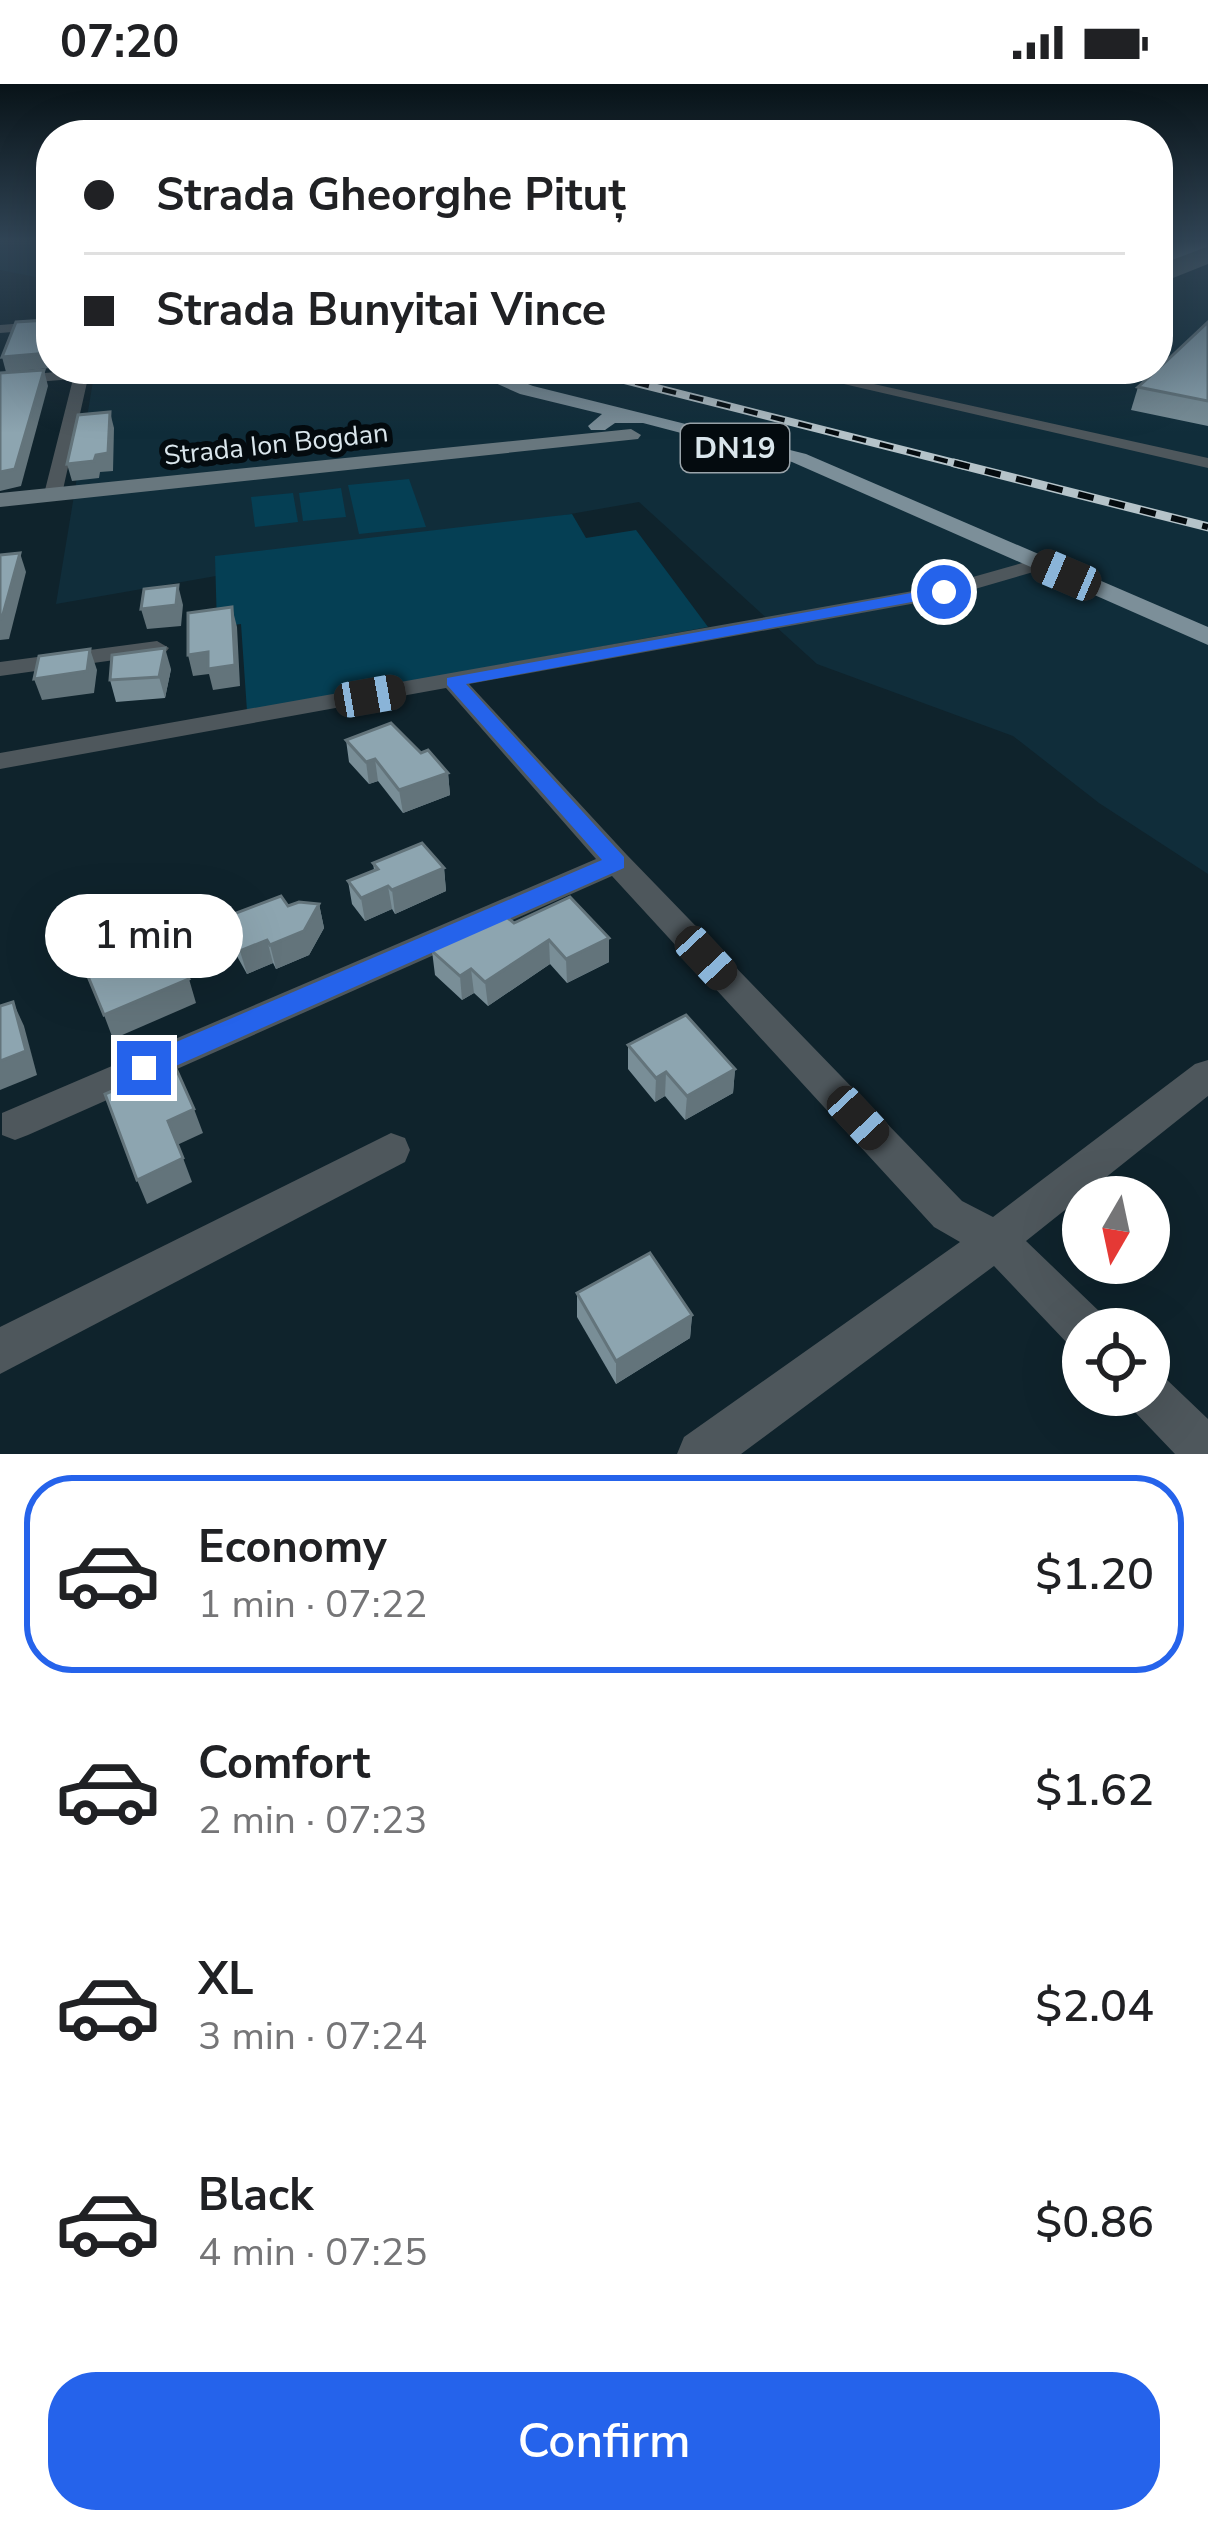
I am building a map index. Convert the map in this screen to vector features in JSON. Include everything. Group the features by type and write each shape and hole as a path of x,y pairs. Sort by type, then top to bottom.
{"main road":[{"name":"DN19","path":"485,384 599,426 638,426"},
{"name":"DN19","path":"516,384 638,426 832,473 1208,637"},
{"name":"Strada Ion Bogdan","path":"557,441 599,426"},
{"name":"Strada Ion Bogdan","path":"0,500 557,441 638,426"}],"street":[{"path":"0,329 36,326"},
{"path":"0,381 36,377"},
{"path":"53,494 80,384"},
{"path":"853,384 1208,463"},
{"path":"0,761 944,592 1040,564"},
{"path":"0,669 157,648"},
{"path":"453,681 616,862 948,1214 996,1240 1064,1308"},
{"path":"15,1124 616,862"},
{"path":"701,1454 996,1240 1208,1075"},
{"path":"0,1351 391,1150"},
{"path":"1170,1415 1208,1453"}],"shaded area":[{"path":"1173,306 1208,306 1208,874 1099,803 1013,736 817,664 639,502 56,604 93,384 1173,384"},
{"path":"409,479 426,527 359,534 348,485"},
{"path":"341,488 346,517 303,521 299,493"},
{"path":"293,493 298,522 255,527 251,497"},
{"path":"572,514 586,538 636,530 708,627 247,711 241,624 217,627 215,556"}],"building":[{"path":"36,321 36,354 2,357 16,322"},
{"path":"1208,322 1208,401 1138,387 1173,384 1173,355"},
{"path":"36,371 36,384 40,384 15,469 0,472 0,373"},
{"path":"110,412 108,453 96,455 94,461 67,464 78,415"},
{"path":"20,553 2,618 0,619 0,555"},
{"path":"178,585 176,605 141,609 144,589"},
{"path":"232,607 235,665 208,669 208,652 188,655 188,613"},
{"path":"165,648 159,677 110,680 112,655"},
{"path":"90,649 87,671 34,679 39,656"},
{"path":"391,723 421,753 428,750 448,773 399,790 375,759 366,762 346,740"},
{"path":"422,843 444,868 361,898 348,881 378,869 373,863"},
{"path":"281,896 288,906 319,904 304,931 240,951 223,918"},
{"path":"570,897 609,938 566,959 549,940 485,982 471,969 460,976 432,951 499,911 514,923"},
{"path":"169,939 189,979 104,1015 80,957 109,946 115,961"},
{"path":"13,1002 26,1051 0,1061 0,1006"},
{"path":"686,1015 735,1069 687,1096 666,1072 656,1078 628,1045"},
{"path":"174,1064 194,1109 168,1121 183,1158 137,1180 105,1094"},
{"path":"650,1253 692,1315 616,1361 577,1293"}],"railway":[{"path":"641,384 966,466"},
{"path":"954,463 1208,527"}],"route":[{"path":"144,1068 616,862 453,681 713,630 944,592"}]}
